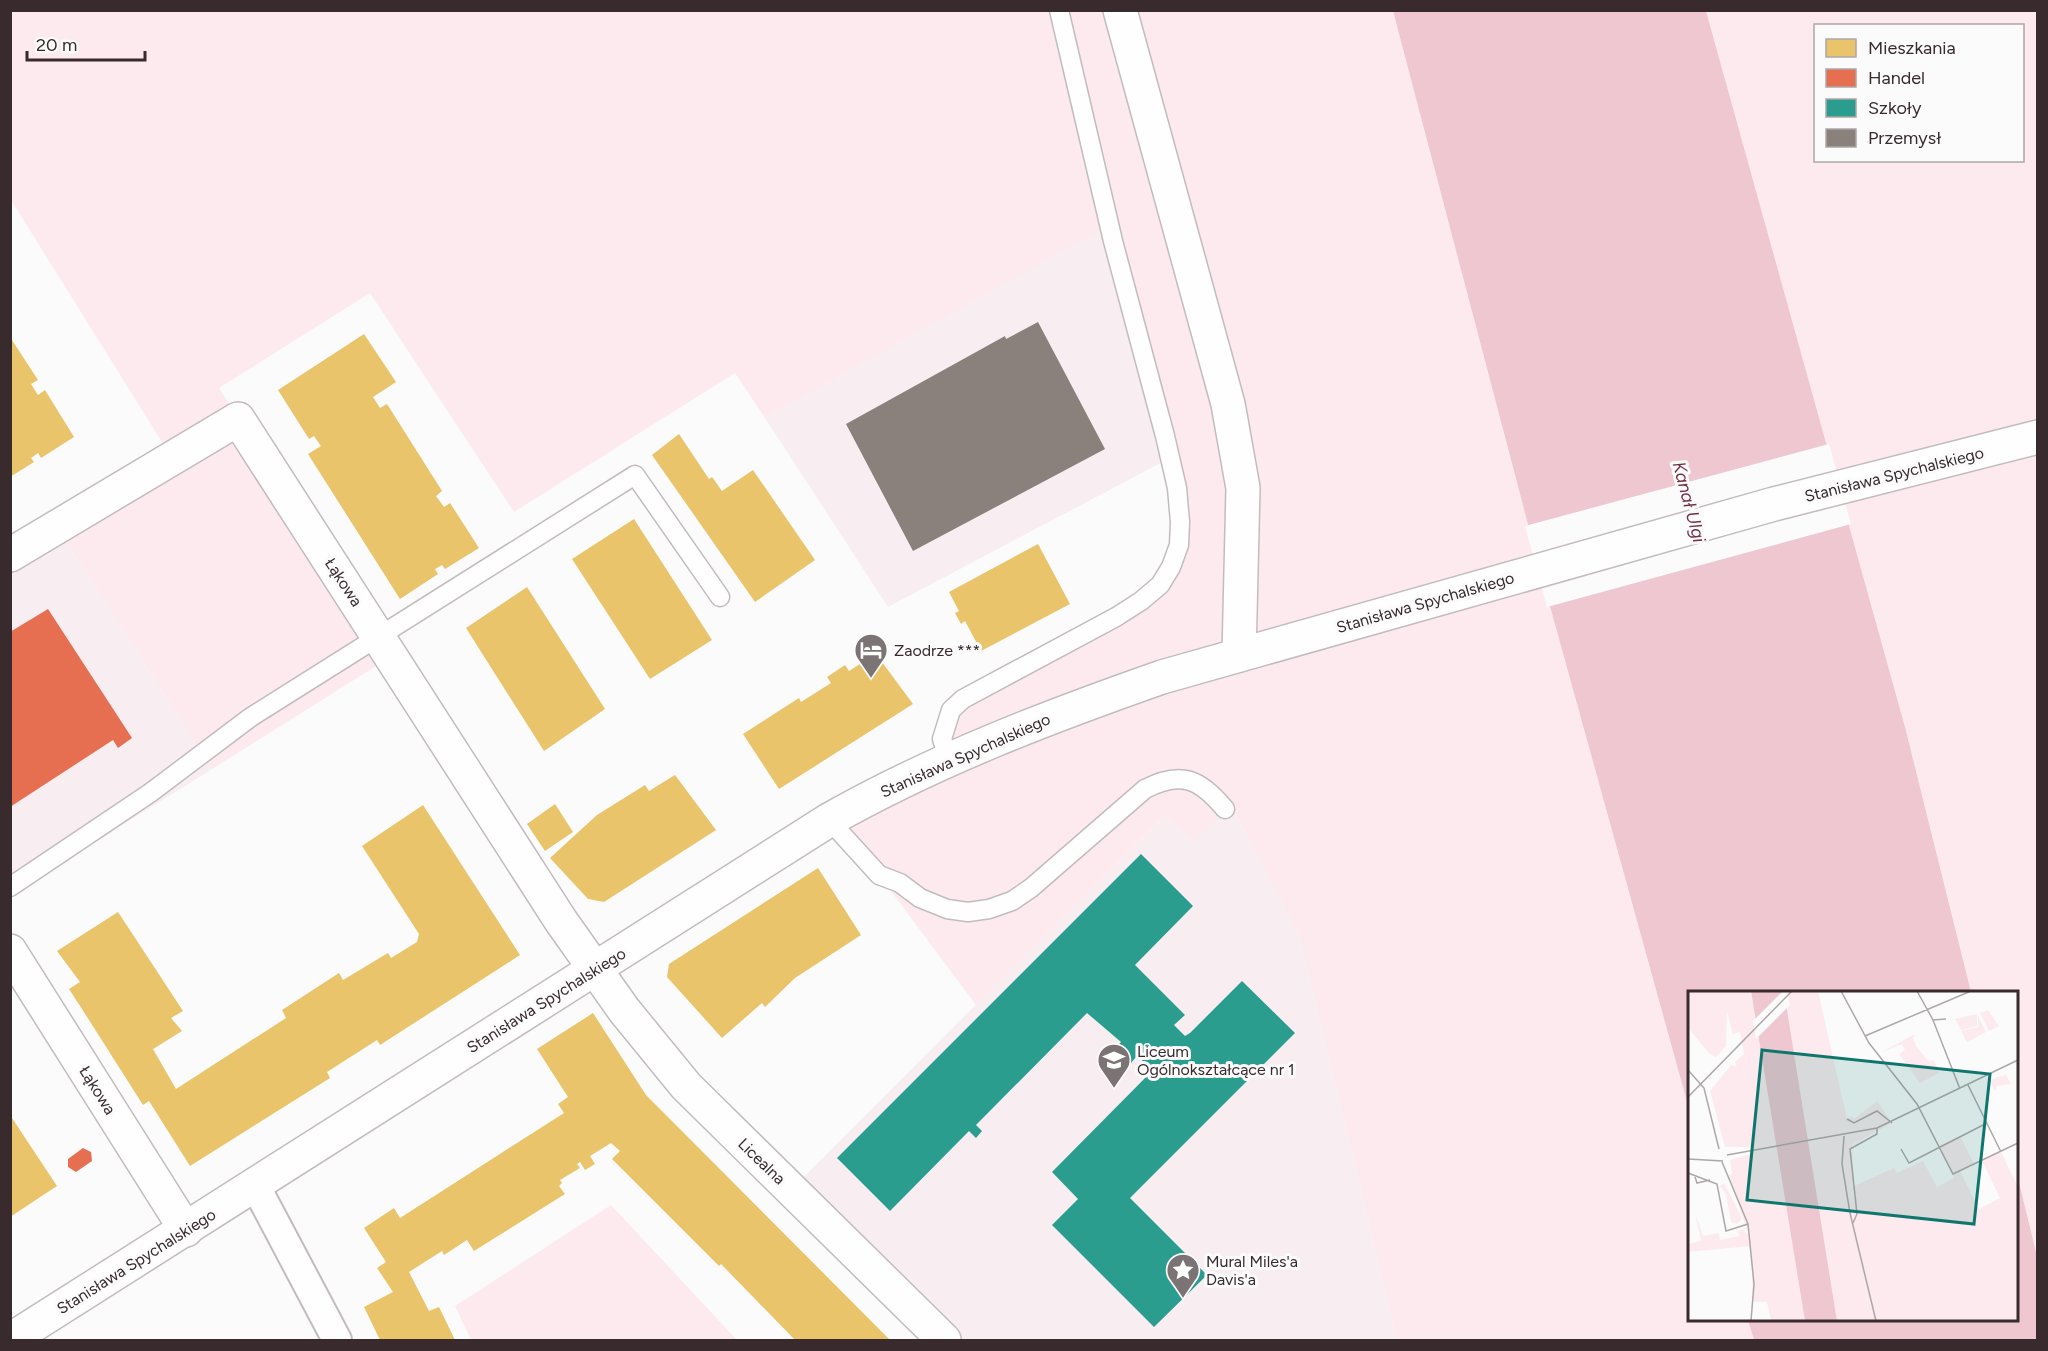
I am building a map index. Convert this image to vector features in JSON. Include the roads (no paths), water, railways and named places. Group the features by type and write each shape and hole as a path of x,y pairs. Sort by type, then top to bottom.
{"street":[{"path":"1120,10 1228,404 1243,488 1239,654"},
{"name":"Łąkowa","path":"10,555 238,419 380,636 561,921 595,969"},
{"name":"Stanisława Spychalskiego","path":"10,1340 829,820 880,791 950,759 1065,711 1162,677 1239,654 1774,504 2037,437"},
{"name":"Łąkowa","path":"10,951 186,1230"},
{"name":"Licealna","path":"595,969 624,1010 686,1086 944,1341"},
{"path":"255,1185 337,1341"}],"lane":[{"path":"950,759 942,738 951,710 963,699 1141,601 1160,585 1171,567 1179,545 1180,522 1175,478 1113,241 1059,10"},
{"path":"10,887 150,793 251,717 635,475 720,597"},
{"path":"829,820 879,875 900,883 920,898 947,909 968,912 989,909 1022,895 1144,789 1160,781 1177,779 1193,782 1210,791 1225,809"}],"water":[{"name":"Kanał Ulgi","path":"1393,11 1706,11 1905,727 1971,991 1688,991 1688,1105 1540,570"},
{"path":"2018,1178 2037,1256 2037,1340 1754,1340 1748,1321 2018,1321"}],"place":[{"name":"Zaodrze ***","path":"871,679"},
{"name":"Liceum Ogólnokształcące nr 1","path":"1114,1089"},
{"name":"Mural Miles'a Davis'a","path":"1183,1299"}]}
